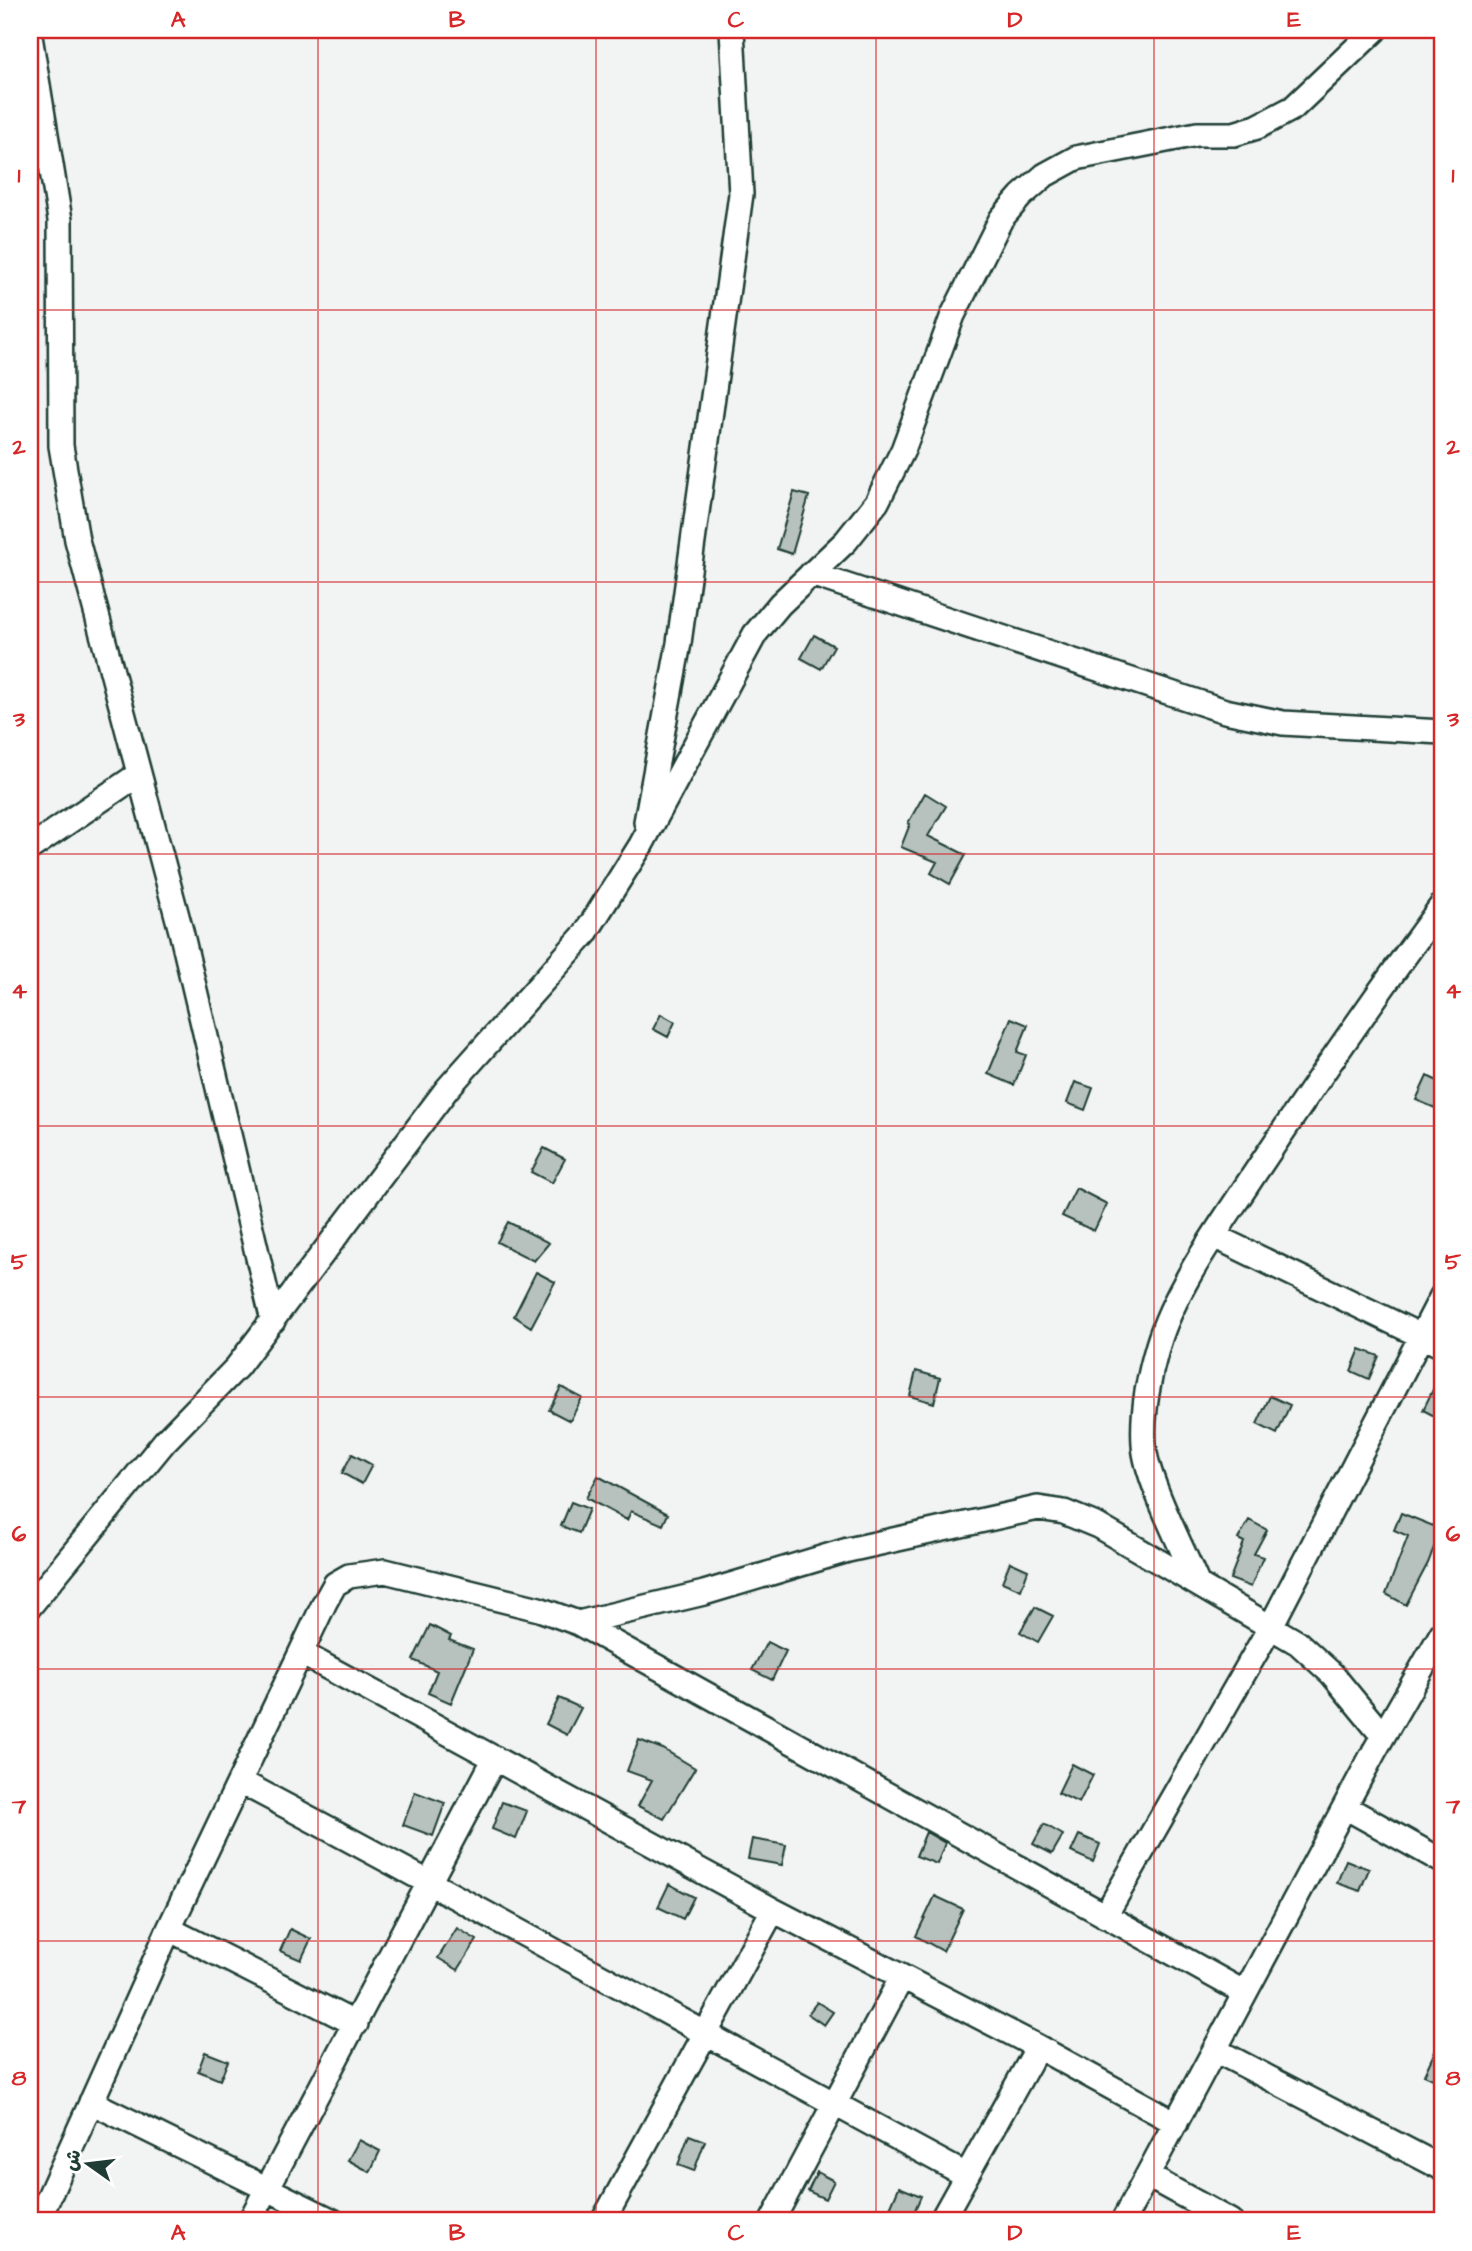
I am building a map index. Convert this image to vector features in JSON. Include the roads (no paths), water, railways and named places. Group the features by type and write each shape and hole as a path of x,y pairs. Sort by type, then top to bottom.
{"street":[{"path":"641,845 679,643 741,194 732,30"},
{"path":"30,1606 165,1441 237,1367 447,1089 585,934 641,845 755,634 846,541 877,502 903,450 953,315 1001,219 1021,196 1045,175 1076,158 1198,134 1234,134 1257,127 1293,108 1375,30"},
{"path":"30,37 60,220 61,446 77,540 181,931 273,1321"},
{"path":"811,574 1225,711 1283,723 1442,732"},
{"path":"30,848 139,774"},
{"path":"1197,1583 1149,1469 1144,1446 1146,1404 1158,1344 1174,1306 1214,1236 1312,1087 1442,905"},
{"path":"1214,1236 1432,1341"},
{"path":"1105,1916 1432,1341 1442,1296"},
{"path":"578,1623 704,1593 848,1550 1038,1508 1064,1512 1098,1526 1298,1643 1332,1674 1383,1736"},
{"path":"38,2221 169,1929 335,1584 349,1576 385,1571 539,1609 578,1623 1245,1993"},
{"path":"1124,2221 1383,1736 1439,1645"},
{"path":"303,1654 773,1910 1038,2047 1176,2123"},
{"path":"250,2221 495,1759"},
{"path":"240,1782 431,1882 706,2036 966,2175"},
{"path":"1345,1807 1442,1861"},
{"path":"603,2221 773,1910"},
{"path":"169,1929 356,2024"},
{"path":"772,2221 902,1977"},
{"path":"941,2221 1038,2047"},
{"path":"1215,2050 1442,2168"},
{"path":"91,2102 333,2221"},
{"path":"1148,2176 1230,2221"}]}
